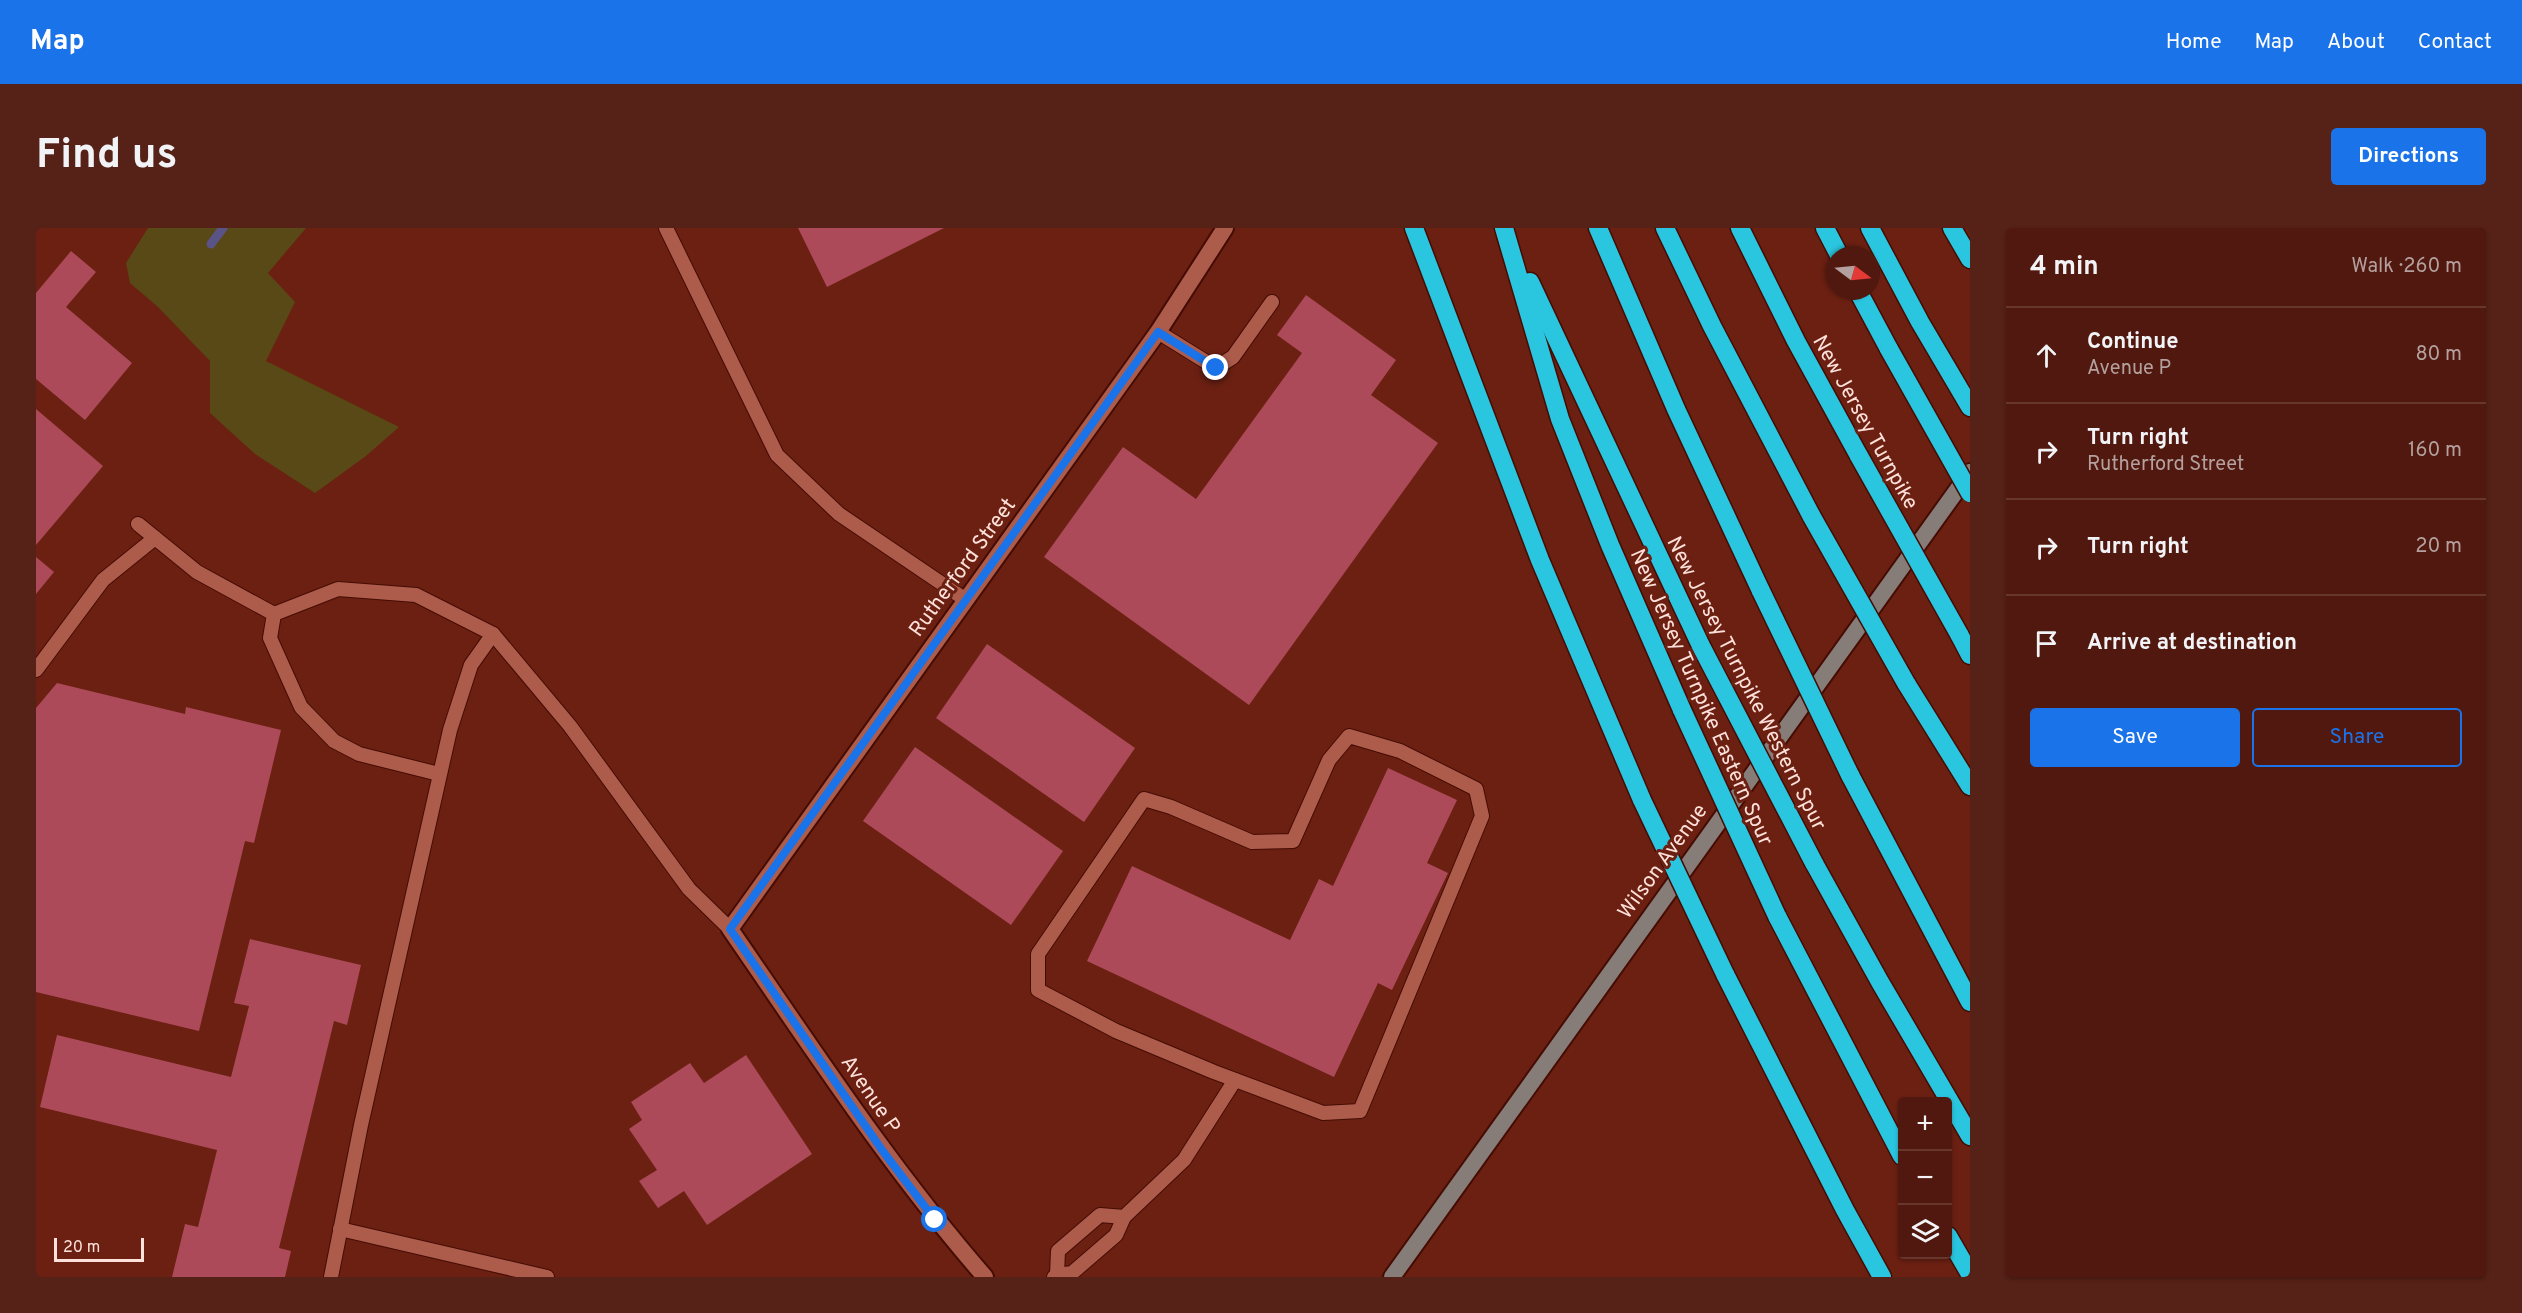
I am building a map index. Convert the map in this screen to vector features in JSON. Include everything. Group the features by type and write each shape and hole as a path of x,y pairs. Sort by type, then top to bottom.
{"highway":[{"path":"1414,228 1540,560 1642,800 1725,974 1834,1189 1882,1277"},
{"path":"1598,228 1676,409 1761,591 1850,775 1970,1002"},
{"path":"1665,228 1712,326 1812,517 1906,683 1970,786"},
{"name":"New Jersey Turnpike","path":"1740,228 1796,340 1859,456 1964,640"},
{"path":"1825,228 1834,246"},
{"path":"1870,228 1920,322 1970,407"},
{"path":"1952,228 1970,259"},
{"name":"New Jersey Turnpike Western Spur","path":"1506,233 1701,646 1814,863 1970,1136"},
{"name":"New Jersey Turnpike Eastern Spur","path":"1506,233 1560,418 1610,545 1682,710 1777,916 1899,1151"},
{"path":"1863,300 1970,493"},
{"path":"1964,640 1970,655"},
{"path":"1952,1244 1970,1274"}],"main road":[{"name":"Wilson Avenue","path":"1392,1277 1970,472"}],"street":[{"name":"Rutherford Street","path":"730,929 1158,332 1225,228"},
{"name":"Avenue P","path":"730,929 882,1150 935,1220 985,1277"}],"lane":[{"path":"666,228 777,455 839,514 966,600"},
{"path":"1158,332 1216,368 1233,357 1272,302"},
{"path":"138,524 197,572 274,614 338,589 416,595 493,634 570,726 689,889 730,929"},
{"path":"36,670 103,580 155,538"},
{"path":"274,614 270,638 300,707 334,741 359,754 440,774"},
{"path":"331,1277 361,1125 450,730 471,665 493,634"},
{"path":"1349,736 1400,751 1476,789 1482,816 1360,1111 1323,1113 1235,1080 1116,1031 1038,990 1038,954 1144,799 1171,807 1252,842 1293,841 1329,760 1349,736"},
{"path":"1124,1217 1100,1215 1079,1231 1058,1251 1055,1276 1072,1273 1116,1235 1124,1217 1184,1160 1235,1080"},
{"path":"340,1229 547,1277"}],"shaded area":[{"path":"148,228 306,228 268,273 295,302 266,361 399,427 366,456 315,493 255,454 210,413 210,361 158,307 130,283 126,263"}],"building":[{"path":"798,228 944,228 827,287"},
{"path":"71,251 96,272 66,307 132,363 85,420 36,379 36,293"},
{"path":"1306,295 1396,360 1371,395 1438,443 1249,705 1044,557 1123,447 1196,499 1302,353 1277,335"},
{"path":"36,409 103,466 36,545"},
{"path":"36,557 54,572 36,594"},
{"path":"987,644 1135,748 1084,822 936,718"},
{"path":"57,683 185,714 186,707 281,730 254,843 245,841 199,1031 36,992 36,708"},
{"path":"915,747 1063,851 1011,925 863,821"},
{"path":"1388,768 1457,800 1427,863 1448,873 1392,990 1378,983 1334,1077 1087,961 1132,866 1290,940 1319,879 1333,886"},
{"path":"250,939 361,965 347,1025 334,1021 279,1248 291,1251 285,1277 172,1277 185,1224 198,1227 217,1150 40,1107 57,1035 231,1077 249,1006 234,1003"},
{"path":"746,1055 812,1154 707,1225 684,1191 658,1208 639,1181 657,1170 629,1129 642,1120 631,1102 690,1063 704,1083"}],"waterway":[{"path":"211,244 223,228"}],"route":[{"path":"935,1220 882,1150 730,929 1158,332 1216,368"}]}
